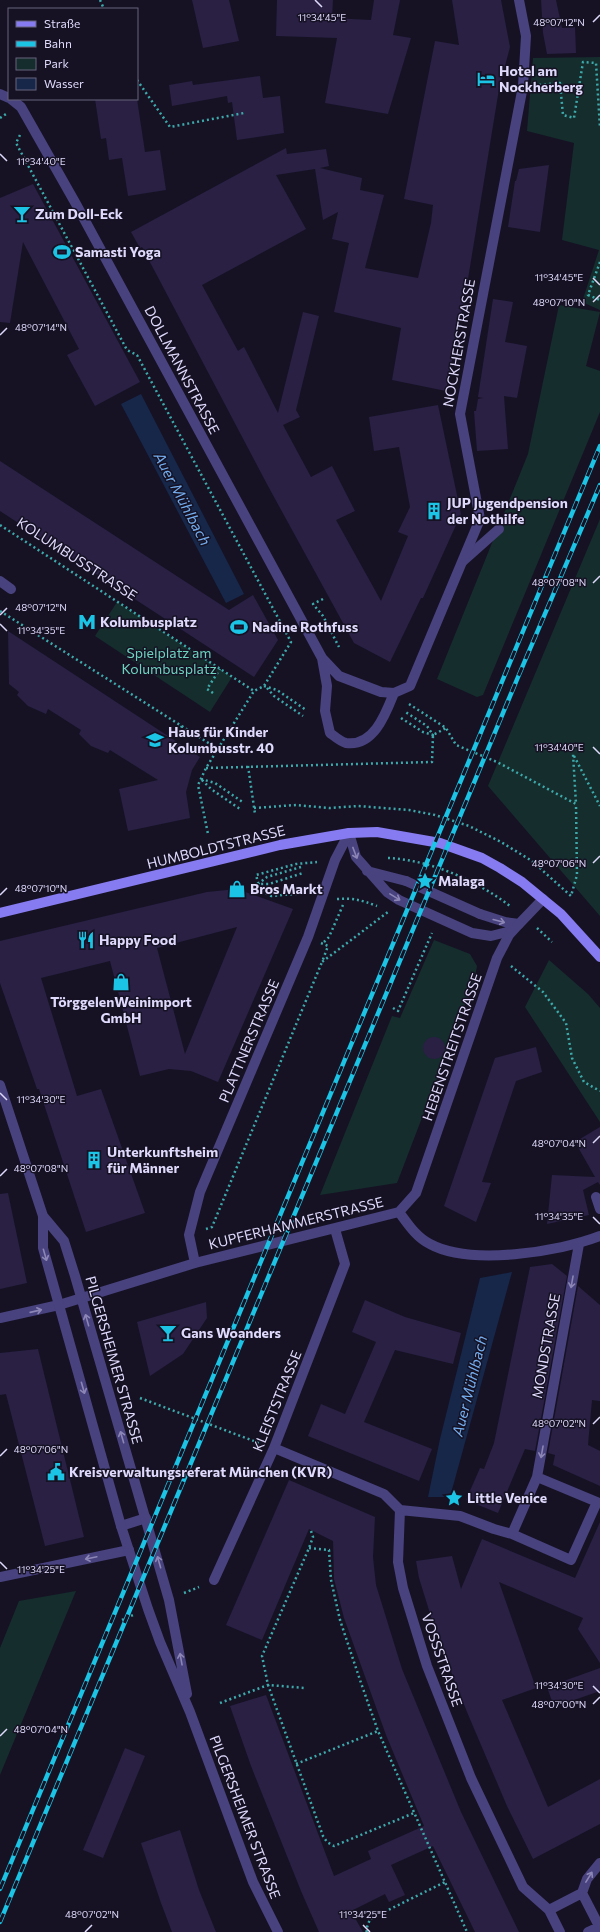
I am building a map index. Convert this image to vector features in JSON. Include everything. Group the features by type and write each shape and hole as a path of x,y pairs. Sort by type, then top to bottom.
{"main road":[{"name":"HUMBOLDTSTRASSE","path":"0,913 280,845 349,833 377,832 440,844 482,858 522,882 561,914 600,957"}],"street":[{"name":"NOCKHERSTRASSE","path":"394,693 410,686 480,519 460,414 462,396 523,86 526,36 519,0"},
{"name":"DOLLMANNSTRASSE","path":"12,100 21,107 76,204 322,658 339,676 381,692 394,693 376,730 364,740 346,743 330,733 324,711 327,686 322,658"},
{"path":"463,561 499,529"},
{"path":"0,581 11,589"},
{"path":"349,833 356,857 387,892 399,900 472,933 491,936 498,935 519,924"},
{"name":"PLATTNERSTRASSE","path":"195,1263 189,1235 200,1192 308,936 335,860 349,833"},
{"path":"367,871 406,881 480,914 505,922 519,924"},
{"name":"HEBENSTREITSTRASSE","path":"398,1212 416,1193 497,958 509,935 543,899"},
{"name":"PILGERSHEIMER STRASSE","path":"0,1085 43,1216 43,1248 121,1526 160,1642 190,1712 253,1882 278,1932"},
{"path":"596,1197 600,1209"},
{"name":"KUPFERHAMMERSTRASSE","path":"0,1318 82,1299 195,1263 398,1212 417,1235 430,1244 451,1252 481,1255 514,1254 579,1244 600,1236"},
{"name":"PILGERSHEIMER STRASSE","path":"43,1216 64,1241 82,1299 170,1600 190,1712"},
{"name":"KLEISTSTRASSE","path":"214,1580 274,1448 344,1264 335,1229"},
{"name":"MONDSTRASSE","path":"512,1534 537,1477 579,1244"},
{"path":"274,1448 384,1494 400,1510 460,1516 512,1534 571,1560 598,1503 537,1477"},
{"name":"VOSSSTRASSE","path":"400,1510 398,1562 403,1588 427,1666 471,1778 523,1887 549,1910 560,1932"},
{"path":"121,1526 146,1518"},
{"path":"0,1577 129,1550"},
{"path":"549,1910 582,1893 587,1879 600,1863"},
{"path":"582,1893 599,1927 588,1932"}],"path":[{"path":"523,86 560,83 563,115 574,118 583,62 596,63 600,128"},
{"path":"138,81 170,127 244,113"},
{"path":"0,118 6,114 11,116"},
{"path":"20,133 16,143 127,350 137,355 291,642 266,687"},
{"path":"600,262 588,295 600,300"},
{"name":"KOLUMBUSSTRASSE","path":"0,525 254,691"},
{"path":"323,598 313,604 323,616 339,647"},
{"path":"0,611 218,749"},
{"path":"213,693 207,689 220,669"},
{"path":"266,687 274,696 303,716"},
{"path":"208,834 198,785 206,768 254,691 266,687 277,690 306,710"},
{"path":"394,693 446,728 456,745 497,762 576,804"},
{"path":"206,768 432,762 433,735 427,726 398,707"},
{"path":"399,717 423,732 433,735 446,728"},
{"path":"182,726 178,733 183,737"},
{"path":"576,804 574,754 600,806"},
{"path":"248,766 255,814"},
{"path":"201,779 215,783 244,803"},
{"path":"201,779 211,789 240,809"},
{"name":"HUMBOLDTSTRASSE","path":"254,808 296,805 329,808 358,806 435,815 469,826 501,842 532,861 571,896 577,875 576,804"},
{"path":"386,858 406,859 449,872"},
{"path":"258,884 267,877 301,866"},
{"path":"258,884 269,884 303,873"},
{"path":"256,875 260,890 271,896 293,893 312,893"},
{"path":"322,962 390,910 358,899 333,898"},
{"path":"329,937 343,904"},
{"path":"393,1008 398,1011 435,927"},
{"path":"189,1235 212,1227 322,962 328,946 308,936"},
{"path":"510,965 543,992 566,1023 572,1058 584,1082 600,1091"},
{"path":"140,1398 274,1448"},
{"path":"311,1530 313,1537 262,1656 268,1685 296,1764 323,1836 327,1842 334,1846 414,1813"},
{"path":"308,1548 329,1550 331,1580 340,1620 378,1731 467,1932"},
{"path":"220,1703 268,1685 305,1688"},
{"path":"296,1764 378,1731"},
{"path":"367,1932 366,1930 370,1919 445,1882"}],"green space":[{"path":"600,57 600,310 582,302 599,250 562,240 574,143 527,131 533,58"},
{"path":"559,305 600,312 586,366 600,371 600,412 483,695 477,697 437,679 528,454"},
{"path":"600,519 600,916 488,786"},
{"name":"Spielplatz am Kolumbusplatz","path":"117,602 232,677 210,712 95,636"},
{"path":"434,940 470,954 477,966 474,982 397,1183 320,1195 392,1016 400,1018"},
{"path":"549,960 588,994 600,1008 600,1122 525,1007"},
{"path":"76,1591 0,1775 0,1648 19,1601"}],"water":[{"name":"Auer Mühlbach","path":"141,394 244,594 226,603 121,404"},
{"name":"Auer Mühlbach","path":"512,1272 450,1497 428,1497 440,1439 480,1278"}],"building":[{"path":"192,0 229,0 239,41 203,48"},
{"path":"277,0 333,0 332,18 371,20 374,0 400,0 393,35 411,38 388,114 325,103 337,38 276,36"},
{"path":"452,0 501,0 510,47 499,89 468,279 446,391 392,380 401,328 334,312 349,243 332,239 338,212 323,220 315,169 276,175 306,229 202,285 238,351 244,347 278,413 303,312 319,316 296,410 300,417 283,425 311,477 332,466 355,511 336,520 381,601 408,536 398,532 410,507 399,447 374,451 369,417 438,405 461,514 423,598 421,598 390,662 354,643 268,486 142,247 140,248 131,232 286,148 287,154 326,149 329,166 320,168 362,178 360,190 384,195 365,268 418,278 431,223 433,205 404,199 435,41 459,45"},
{"path":"541,0 556,0 562,28 575,27 576,53 547,54 543,33"},
{"path":"260,76 263,98 280,96 284,133 237,140 232,102 228,103 227,96 172,106 169,85 192,81 193,85"},
{"path":"95,100 137,100 145,152 160,150 166,190 128,196 122,158 109,160 106,138 101,139"},
{"path":"549,165 540,232 508,227 515,181 519,169"},
{"path":"33,184 140,382 95,406 67,355 79,349 23,242 10,323 0,322 0,198"},
{"path":"493,299 513,302 505,342 527,346 517,398 504,396 508,449 477,451 474,411 476,411 478,399 483,398 478,397"},
{"path":"0,461 229,610 253,595 278,640 254,677 0,511"},
{"path":"8,631 200,757 192,770 186,792 190,818 128,831 119,789 158,780 110,750 108,753 91,746 79,734 81,730 48,709 46,714 28,706 17,695 19,692 9,684"},
{"path":"237,889 293,909 218,1082 191,1071 169,1069 140,1076 110,961 41,978 77,1096 101,1089 145,1213 86,1232 39,1089 37,1089 0,983 0,941 207,892","holes":["237,927 185,1054 157,948"]},
{"path":"430,1037 438,1037 445,1044 445,1052 438,1059 430,1059 423,1052 423,1044"},
{"path":"536,1047 542,1072 516,1081 482,1182 491,1183 476,1222 444,1206 495,1058"},
{"path":"600,1127 600,1185 598,1182 583,1190 589,1215 547,1224 552,1175 595,1177 575,1142"},
{"path":"8,1193 27,1283 0,1289 0,1194"},
{"path":"552,1264 567,1276 535,1451 525,1449 498,1513 466,1500 480,1468 484,1469 494,1443 530,1267"},
{"path":"578,1286 600,1305 600,1401 592,1400 588,1445 600,1451 600,1486 553,1465 555,1455 548,1453"},
{"path":"365,1300 405,1317 461,1333 453,1364 395,1350 364,1422 432,1449 419,1481 308,1436 321,1404 345,1414 376,1342 352,1332"},
{"name":"Gans Woanders","path":"206,1302 207,1318 183,1354 150,1376 137,1322"},
{"path":"38,1349 84,1537 45,1546 6,1394 0,1395 0,1353"},
{"path":"289,1480 375,1517 373,1557 376,1585 402,1669 461,1812 519,1932 475,1932 433,1846 391,1865 405,1895 389,1902 385,1894 351,1911 363,1932 319,1932 251,1766 230,1706 266,1695 334,1876 371,1859 368,1851 424,1826 386,1735 344,1618 334,1579 333,1541 309,1529 262,1640 226,1625"},
{"path":"600,1522 600,1663 578,1629 583,1618 499,1582 536,1688 502,1700 548,1807 600,1779 600,1824 533,1859 507,1806 437,1636 419,1578 416,1561 452,1556 461,1589 482,1539 575,1578"},
{"path":"600,1668 600,1691 554,1707 547,1687"},
{"path":"125,1748 145,1756 103,1858 83,1850"},
{"path":"180,1830 199,1890 216,1932 172,1932 161,1903 141,1843"}],"railway":[{"path":"0,1889 600,446"},
{"path":"0,1922 518,677 600,485"}],"place":[{"name":"Hotel am Nockherberg","path":"486,79"},
{"name":"Zum Doll-Eck","path":"22,214"},
{"name":"Samasti Yoga","path":"62,252"},
{"name":"JUP Jugendpension der Nothilfe","path":"434,511"},
{"name":"Kolumbusplatz","path":"87,622"},
{"name":"Nadine Rothfuss","path":"239,627"},
{"name":"Haus für Kinder Kolumbusstr. 40","path":"155,740"},
{"name":"Malaga","path":"425,881"},
{"name":"Bros Markt","path":"237,889"},
{"name":"Happy Food","path":"86,940"},
{"name":"TörggelenWeinimport GmbH","path":"121,982"},
{"name":"Unterkunftsheim für Männer","path":"94,1160"},
{"name":"Gans Woanders","path":"168,1333"},
{"name":"Kreisverwaltungsreferat München (KVR)","path":"56,1472"},
{"name":"Little Venice","path":"454,1498"}]}
